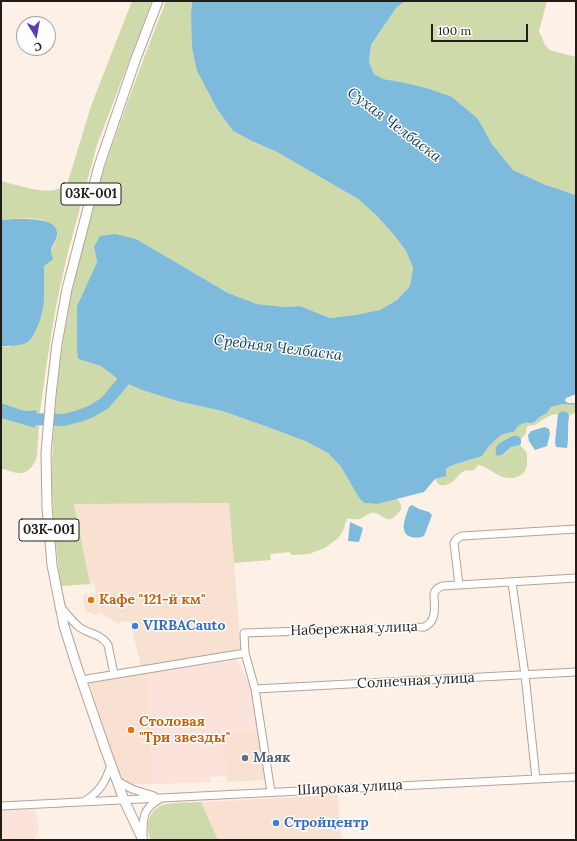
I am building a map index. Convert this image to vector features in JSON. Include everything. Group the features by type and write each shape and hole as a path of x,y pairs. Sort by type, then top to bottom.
{"main road":[{"name":"03К-001","path":"143,840 124,800 111,765 64,626 52,565 47,507 46,453 57,344 67,289 89,202 110,130 158,1"}],"street":[{"path":"459,585 454,543 459,537 576,529"},
{"name":"Набережная улица","path":"245,653 244,633 424,627 432,622 434,617 435,591 442,586 576,578"},
{"path":"512,583 525,675 536,779"},
{"path":"60,605 80,628 106,640 114,674"},
{"path":"81,680 245,653 255,689 271,792"},
{"name":"Солнечная улица","path":"255,689 576,672"},
{"path":"85,802 101,788 111,765"},
{"name":"Широкая улица","path":"1,806 576,776"},
{"path":"117,781 132,789 162,798"},
{"path":"143,840 143,822 146,810 154,802 162,798"}],"shaded area":[{"path":"229,503 241,650 141,666 130,621 117,623 100,613 92,615 91,612 86,613 83,596 96,593 94,583 90,584 74,504"},
{"path":"236,658 251,687 258,730 224,733 226,776 211,777 211,782 159,784 152,778 149,687 146,672"},
{"path":"146,672 149,687 152,778 159,784 132,784 121,781 89,682"},
{"path":"258,730 265,780 226,782 224,733"},
{"path":"338,795 341,840 218,840 201,802"},
{"path":"35,808 39,828 36,837 33,840 1,840 1,809"}],"green space":[{"path":"132,1 152,1 97,145 67,256 56,306 46,368 40,411 37,456 30,469 27,471 17,473 1,469 1,418 35,428 37,410 25,411 1,403 1,346 10,347 44,299 44,266 58,236 45,221 36,219 1,220 1,181 28,188 49,191 60,189 67,185 91,106"},
{"path":"166,1 192,1 191,13 197,71 217,109 233,131 277,152 358,199 377,216 406,251 413,268 410,286 397,300 380,310 330,318 300,306 285,307 257,304 228,293 136,239 94,247 97,262 77,306 78,359 101,366 119,380 142,390 177,401 222,411 305,441 328,453 341,467 364,503 377,504 396,498 399,501 401,510 391,519 375,513 370,513 360,519 347,518 343,531 338,538 325,548 309,554 292,555 289,552 270,554 271,560 234,563 229,503 74,504 90,584 61,586 53,516 52,455 58,380 63,342 77,267 99,182"},
{"path":"405,1 547,1 539,31 545,45 550,50 576,57 576,195 546,185 513,170 492,144 478,119 401,82 383,79 374,74 369,62 371,45 396,8"},
{"path":"563,404 576,405 576,412 569,416 567,412 562,411 558,414 551,415 535,425 527,426 526,433 521,439 518,436 514,436 505,439 498,444 496,448 497,456 505,454 511,447 520,445 527,453 526,469 518,477 503,477 478,465 474,470 461,473 449,484 440,485 435,479 445,476 446,469 450,466 482,456 489,446 501,435 514,432 522,423 533,423 547,413 551,407"},
{"path":"201,802 218,840 151,840 148,831 148,824 149,818 156,809 172,803"}],"water":[{"name":"Сухая Челбаска","path":"192,1 405,1 396,8 371,45 369,62 374,74 383,79 426,88 452,97 478,119 492,144 513,170 546,185 576,195 576,394 566,398 565,401 576,405 563,404 551,407 547,413 533,423 522,424 514,432 501,435 489,446 482,456 450,466 446,469 446,476 435,479 424,492 377,504 364,503 358,496 341,467 328,453 305,441 222,411 177,401 142,390 119,380 101,366 78,359 77,306 97,262 94,247 100,236 115,234 136,239 228,293 257,304 285,307 300,306 330,318 380,310 397,300 410,286 413,268 406,251 377,216 358,199 277,152 233,131 217,109 197,71 192,47"},
{"path":"33,219 47,222 53,225 56,229 57,235 51,250 53,259 44,266 44,303 37,329 30,340 26,343 1,346 1,220"},
{"path":"1,403 25,411 37,410 35,428 1,418"},
{"path":"562,411 567,412 569,416 567,448 556,447 555,442 558,414"},
{"path":"545,427 549,429 550,434 547,446 535,450 529,441 528,435 531,431"},
{"path":"513,436 518,436 521,439 520,445 511,447 504,454 497,456 497,445"},
{"path":"412,505 429,512 432,515 424,536 418,538 407,535 404,528 409,507"},
{"path":"350,522 363,528 359,542 348,541"}],"waterway":[{"name":"Средняя Челбаска","path":"1,410 30,419 64,420 79,416 90,412 105,403 133,370"}],"place":[{"name":"Кафе \"121-й км\"","path":"91,600"},
{"name":"VIRBACauto","path":"135,626"},
{"name":"Столовая \"Три звезды\"","path":"131,730"},
{"name":"Маяк","path":"245,758"},
{"name":"Стройцентр","path":"276,823"}]}
